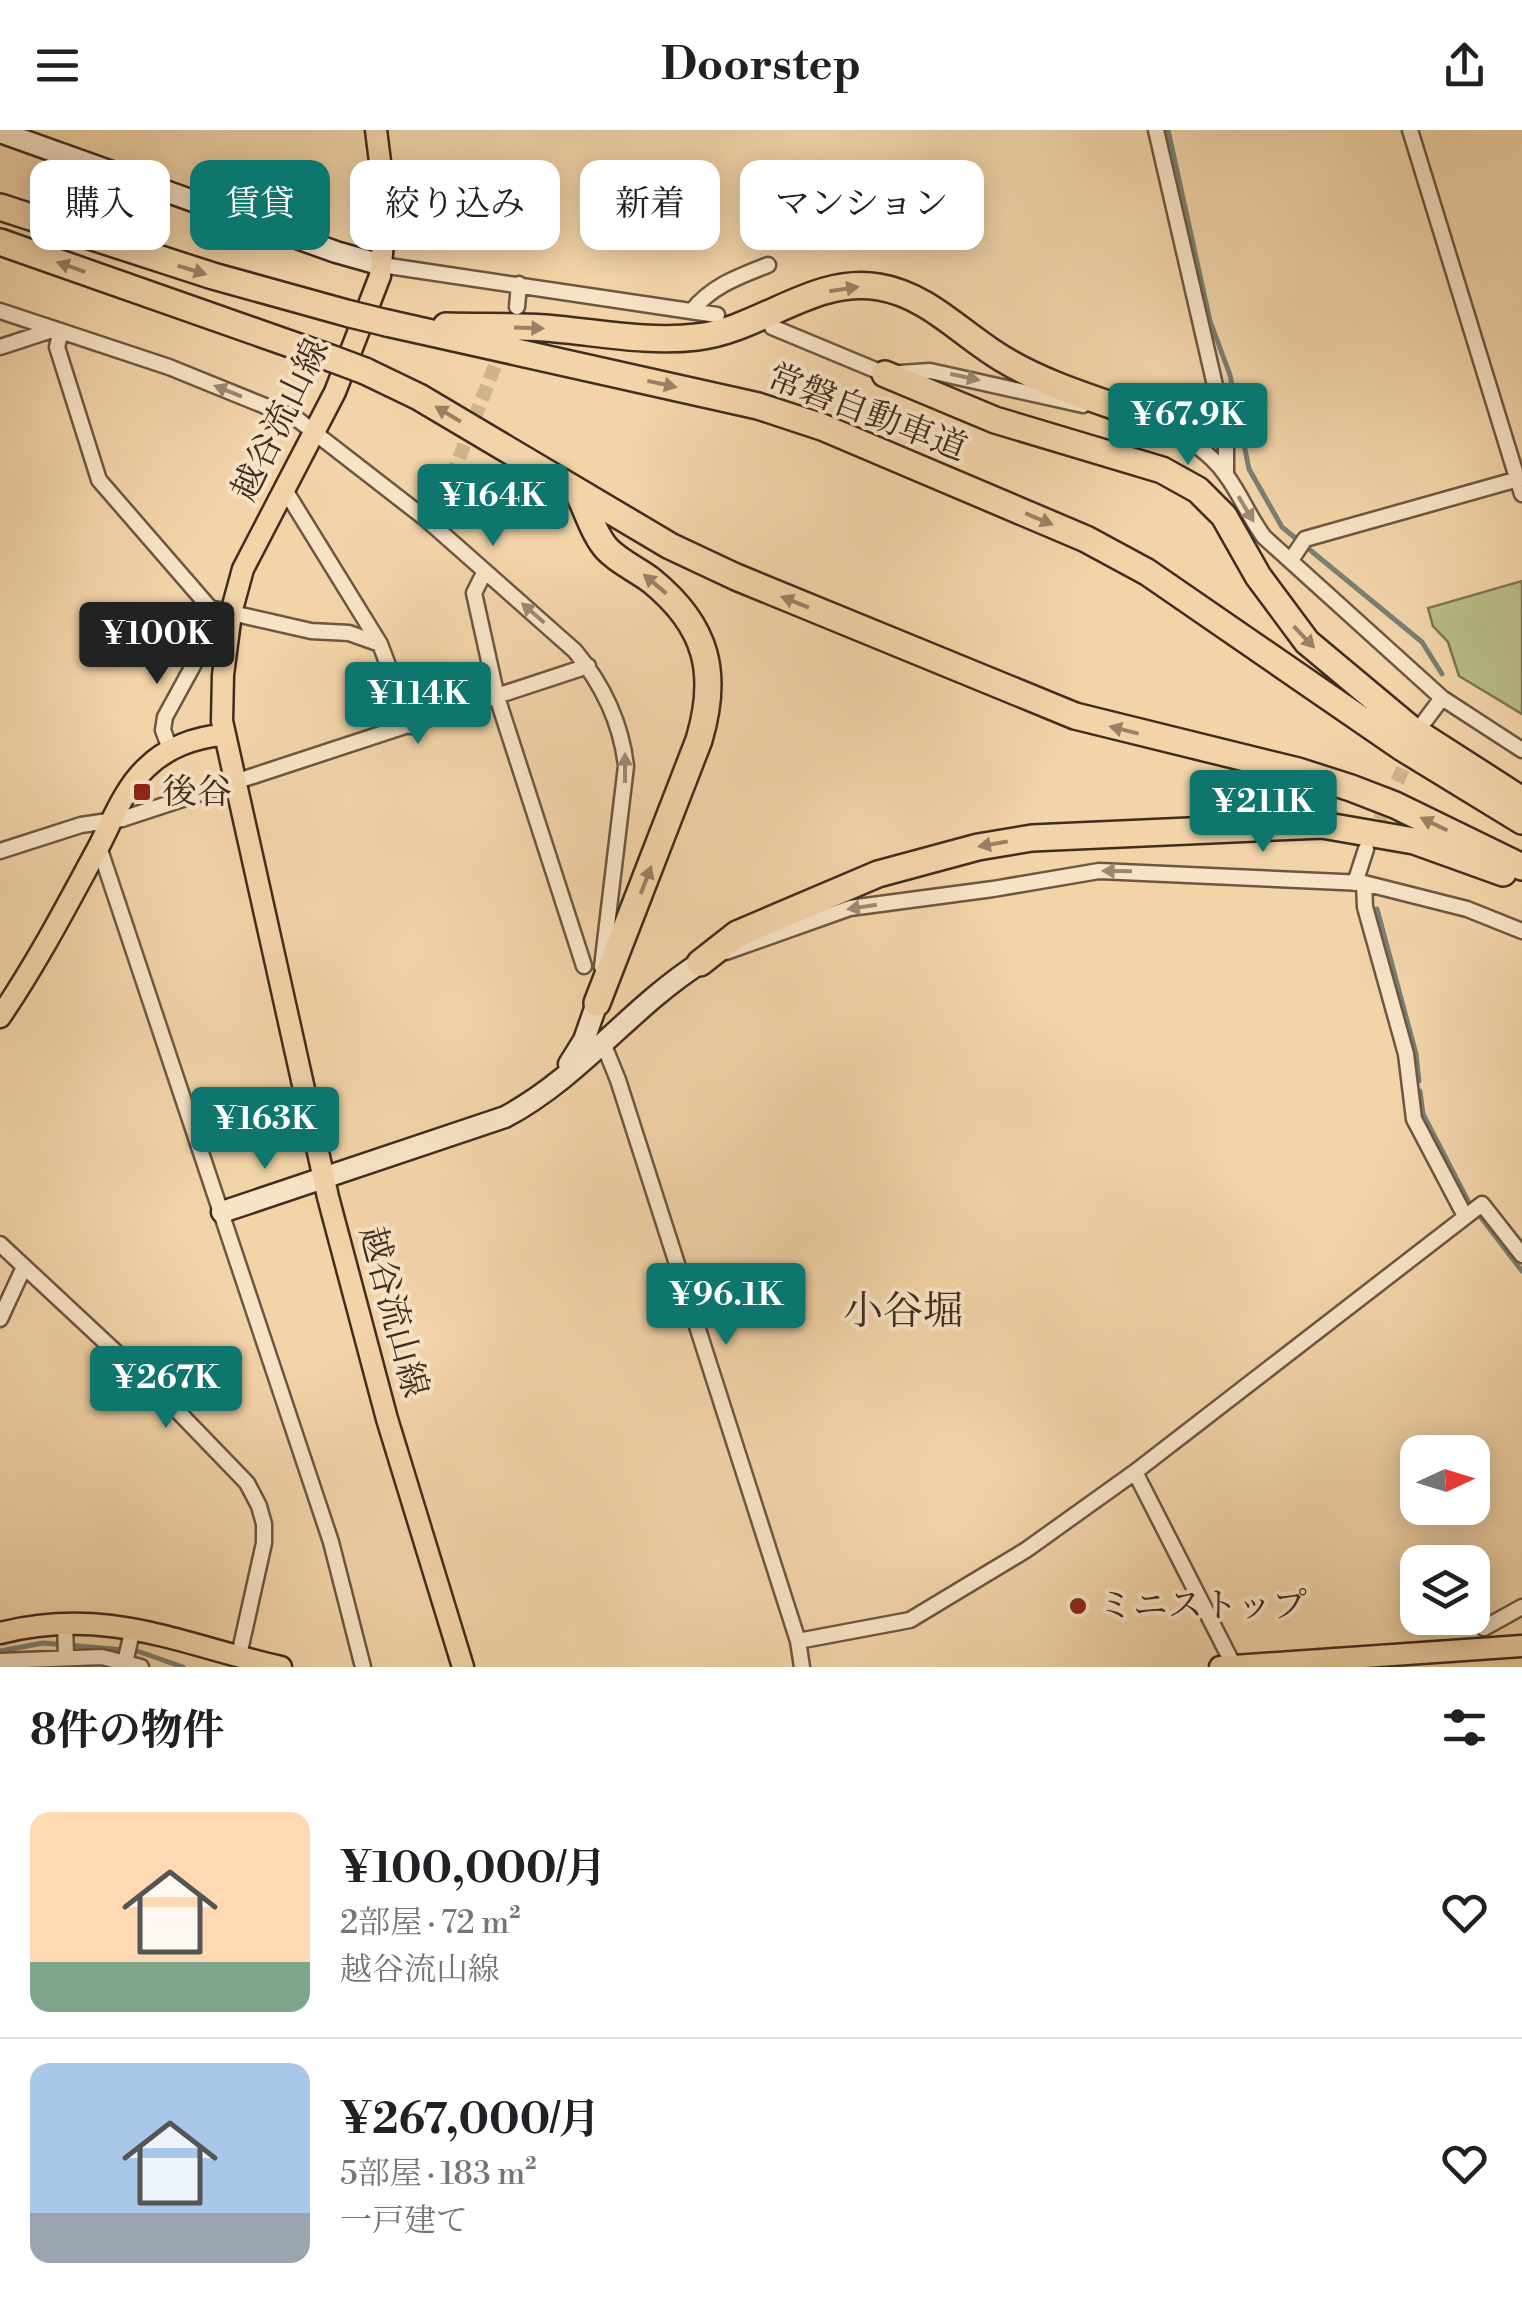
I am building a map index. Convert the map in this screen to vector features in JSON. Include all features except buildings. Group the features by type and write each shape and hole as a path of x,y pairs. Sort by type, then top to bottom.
{"highway":[{"name":"常磐自動車道","path":"0,207 213,276 350,314 758,406 822,426 1069,532 1146,572 1401,747 1522,821"},
{"path":"0,242 366,371 419,397 670,546 1039,702 1118,729 1298,771 1352,788 1396,805 1522,867"},
{"path":"392,324 699,338 725,332 798,300 832,290 878,286 937,312 1005,360 1151,419"},
{"path":"884,374 978,414 1162,470 1190,484 1224,516 1272,598 1308,642 1410,728 1522,800"},
{"path":"577,491 606,549 650,579 692,622 706,658 709,682 706,718 699,740 597,1004"},
{"path":"700,962 737,934 878,874 978,847 1032,838 1322,825 1414,841 1522,880"}],"main road":[{"name":"越谷流山線","path":"376,130 386,208 382,265 335,392 243,569 231,613 223,675 223,735 324,1179 388,1419 462,1667"},
{"path":"2,1005 99,846 132,782 170,749 223,735"},
{"path":"0,1633 40,1624 132,1634 281,1667"},
{"path":"1220,1667 1522,1646"}],"street":[{"path":"1156,130 1214,381 1226,449 1226,475"},
{"path":"1291,560 1305,539 1520,484 1410,130"},
{"path":"0,132 382,265 717,315"},
{"path":"692,311 703,297 723,284 768,265"},
{"path":"517,307 519,284"},
{"path":"0,311 169,367 297,419 426,518 588,666 615,714 626,766 597,1004 584,1040 554,1086"},
{"path":"772,328 884,374 942,373 1151,419 1207,455 1226,475 1264,537 1442,698 1522,750"},
{"path":"0,347 58,330"},
{"path":"58,330 57,347 99,480 210,608 311,632 349,633 380,644"},
{"path":"286,490 380,644 411,726"},
{"path":"426,518 444,497"},
{"path":"484,571 474,592 496,697 584,966"},
{"path":"170,749 163,730 165,717 212,631"},
{"path":"0,851 80,825 112,822 588,666"},
{"path":"1424,722 1442,698"},
{"path":"99,846 331,1542 362,1667"},
{"path":"1366,848 1359,883 1406,1054 1414,1119 1465,1216"},
{"path":"222,1212 505,1117 554,1086 654,995 700,962 850,908 1099,871 1359,883 1467,909 1522,931"},
{"path":"603,1043 798,1641 802,1667"},
{"path":"798,1641 910,1620 1026,1550 1135,1472 1482,1204 1522,1255"},
{"path":"0,1244 163,1396 247,1484 259,1506 264,1542 238,1655"},
{"path":"0,1319 24,1267"},
{"path":"1135,1472 1234,1666"},
{"path":"1490,1625 1522,1607"},
{"path":"65,1629 66,1654"},
{"path":"0,1661 66,1654 130,1663 132,1634"}],"green space":[{"path":"1522,581 1522,714 1459,676 1448,642 1433,626 1428,608"}],"waterway":[{"path":"1168,130 1210,321 1230,375 1249,469 1282,527 1422,642 1442,674"},
{"path":"1377,909 1416,1054 1419,1081"},
{"path":"1420,1091 1423,1114 1468,1201"},
{"path":"1479,1215 1522,1271"},
{"path":"0,1651 43,1643 137,1651 183,1667"}],"tunnel":[{"path":"444,497 503,345"},
{"path":"1371,839 1412,749"}],"place":[{"name":"後谷","path":"142,792"},
{"name":"ミニストップ","path":"1078,1606"}],"district":[{"name":"小谷堀","path":"903,1312"}]}
